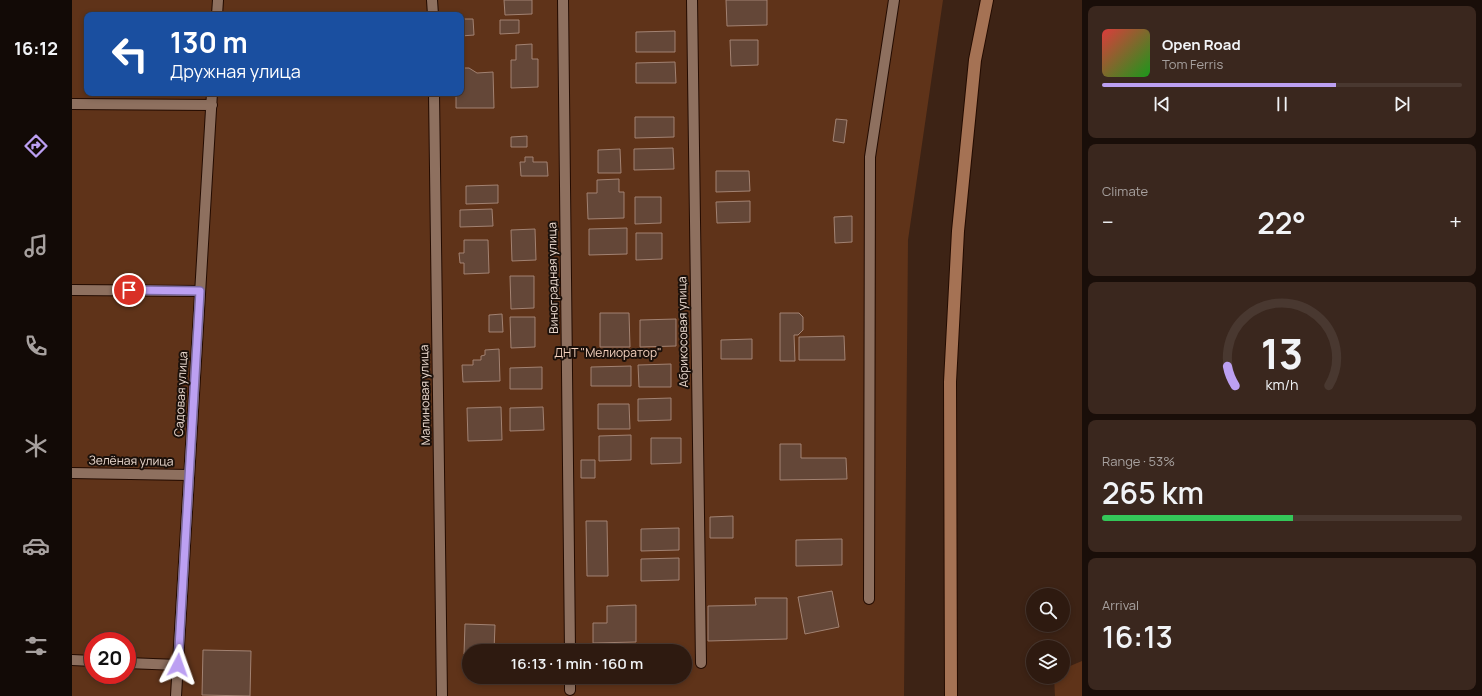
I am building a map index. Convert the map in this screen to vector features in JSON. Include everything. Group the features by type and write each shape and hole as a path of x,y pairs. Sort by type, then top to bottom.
{"main road":[{"path":"951,696 950,382 959,223 975,60 987,0"}],"lane":[{"path":"217,12 218,0"},
{"path":"432,0 433,12"},
{"name":"Виноградная улица","path":"563,0 570,644"},
{"name":"Абрикосовая улица","path":"692,0 701,663"},
{"path":"869,599 870,157 894,0"},
{"name":"Садовая улица","path":"176,696 212,96"},
{"name":"Малиновая улица","path":"434,96 442,696"},
{"path":"72,104 212,105"},
{"path":"72,290 200,291"},
{"name":"Зелёная улица","path":"72,473 189,475"},
{"path":"72,660 84,661"},
{"path":"136,663 178,665"},
{"path":"570,684 570,690"}],"green space":[{"name":"ДНТ \"Мелиоратор\"","path":"72,0 943,0 908,240 904,696 72,696"},
{"path":"1082,661 1082,696 1055,696 1054,684 1070,684 1070,666"}],"building":[{"path":"504,0 532,0 532,14 505,15"},
{"path":"726,0 767,0 767,25 727,26"},
{"path":"464,19 473,19 474,35 464,36"},
{"path":"500,20 519,20 519,33 500,34"},
{"path":"675,31 675,52 636,52 636,32"},
{"path":"730,40 758,40 758,65 731,66"},
{"path":"532,44 532,59 538,59 538,87 511,88 511,60 516,60 516,45"},
{"path":"675,62 676,83 636,83 636,63"},
{"path":"464,68 469,68 477,73 493,72 494,108 456,108 456,96 464,96"},
{"path":"635,117 674,117 674,137 635,138"},
{"path":"836,119 847,120 844,143 833,141"},
{"path":"527,136 527,147 511,147 511,137"},
{"path":"673,148 674,169 634,170 634,149"},
{"path":"620,149 621,173 598,173 598,150"},
{"path":"525,157 533,157 533,162 547,162 548,176 521,176 520,162 525,162"},
{"path":"716,171 749,171 750,191 716,192"},
{"path":"619,179 619,192 624,192 624,218 588,219 587,193 597,193 597,180"},
{"path":"498,185 498,203 466,204 466,186"},
{"path":"635,197 661,197 661,223 635,224"},
{"path":"750,201 750,222 717,223 716,202"},
{"path":"492,209 493,226 460,227 460,210"},
{"path":"852,216 852,242 835,243 834,217"},
{"path":"627,228 627,254 589,255 589,229"},
{"path":"535,229 536,260 512,261 511,230"},
{"path":"636,233 662,233 662,259 636,260"},
{"path":"464,240 488,240 489,273 464,274 464,263 460,263 459,253 464,253"},
{"path":"510,276 534,276 534,308 511,309"},
{"path":"600,313 629,313 630,347 600,347"},
{"path":"780,313 799,313 803,317 803,330 798,335 794,335 795,361 780,361"},
{"path":"502,314 503,332 489,332 489,315"},
{"path":"510,317 535,317 535,347 511,348"},
{"path":"676,319 676,346 640,347 640,320"},
{"path":"844,336 845,360 799,360 799,337"},
{"path":"752,339 752,359 721,359 721,340"},
{"path":"499,349 500,381 463,382 462,365 473,365 473,360 481,360 481,356 485,355 485,350"},
{"path":"671,364 671,387 639,387 638,365"},
{"path":"631,366 631,386 591,386 591,367"},
{"path":"542,367 542,389 510,389 510,368"},
{"path":"671,398 671,420 638,421 638,399"},
{"path":"598,404 629,404 630,429 598,429"},
{"path":"501,407 502,440 468,441 467,408"},
{"path":"543,407 544,430 510,431 510,408"},
{"path":"631,435 631,460 599,461 599,436"},
{"path":"651,438 681,438 681,463 651,464"},
{"path":"780,444 801,444 801,458 846,458 847,479 780,480"},
{"path":"581,460 595,460 595,478 581,478"},
{"path":"733,516 733,538 710,538 710,517"},
{"path":"586,521 607,521 608,576 587,576"},
{"path":"679,528 679,550 641,551 641,529"},
{"path":"842,539 842,565 796,566 796,540"},
{"path":"679,558 679,580 641,581 641,559"},
{"path":"832,591 839,627 805,634 798,597"},
{"path":"755,598 787,598 787,639 708,641 708,606 756,605"},
{"path":"636,605 636,642 593,643 593,623 607,623 607,606"},
{"path":"465,624 495,625 494,644 464,644"},
{"path":"203,650 251,651 250,696 202,695"}],"route":[{"path":"129,290 200,291 178,665"}]}
